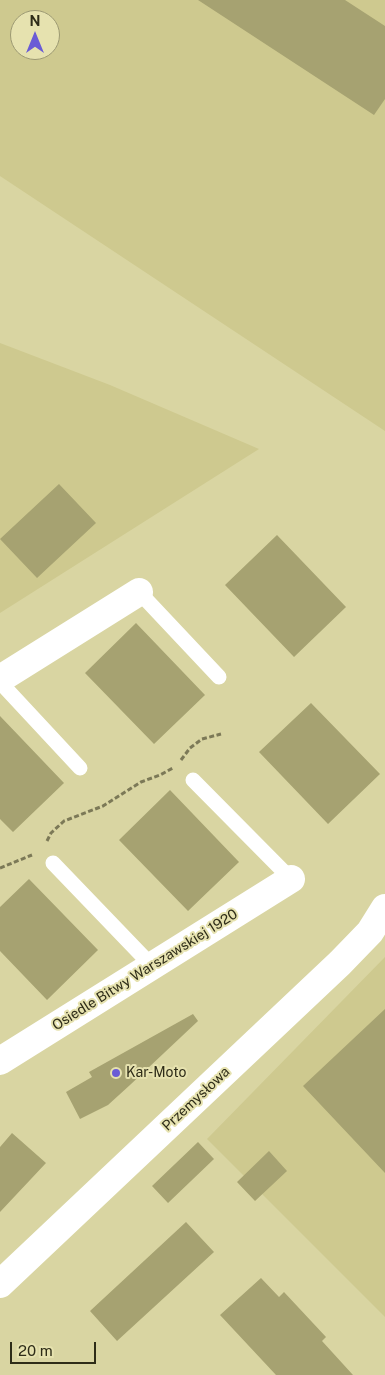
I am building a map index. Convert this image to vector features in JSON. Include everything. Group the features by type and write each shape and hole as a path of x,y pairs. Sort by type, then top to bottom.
{"street":[{"path":"0,680 139,592"},
{"name":"Osiedle Bitwy Warszawskiej 1920","path":"3,1053 152,966 290,879"},
{"name":"Przemysłowa","path":"0,1284 340,963 370,932 385,908"}],"lane":[{"path":"139,592 220,677"},
{"path":"0,680 80,768"},
{"path":"193,780 290,879"},
{"path":"53,863 152,966"}],"path":[{"path":"46,844 51,833 64,821 104,806 141,782 169,771 190,748 202,739 221,734"},
{"path":"0,868 36,854"}],"shaded area":[{"path":"0,0 385,0 385,431 0,176"},
{"path":"0,343 110,385 259,449 0,613"},
{"path":"385,957 385,1317 207,1139"}],"building":[{"path":"198,0 345,0 385,26 385,99 374,115"},
{"path":"59,484 96,523 37,578 0,539"},
{"path":"277,535 346,607 294,657 225,585"},
{"path":"136,623 205,695 154,744 85,673"},
{"path":"311,703 380,774 328,824 259,752"},
{"path":"0,716 64,783 13,832 0,819"},
{"path":"170,790 239,862 188,911 119,840"},
{"path":"29,879 98,950 47,1000 0,951 0,907"},
{"path":"385,1009 385,1173 303,1086"},
{"name":"Kar-Moto","path":"193,1014 198,1021 130,1085 108,1105 80,1119 66,1092 92,1077 89,1072"},
{"path":"12,1133 46,1163 0,1212 0,1147"},
{"path":"198,1142 214,1159 168,1203 152,1186"},
{"path":"269,1151 287,1171 255,1201 237,1182"},
{"path":"186,1222 214,1252 117,1341 90,1311"},
{"path":"261,1278 279,1297 284,1292 326,1337 322,1341 353,1375 276,1375 220,1315"}],"place":[{"name":"Kar-Moto","path":"116,1073"}]}
